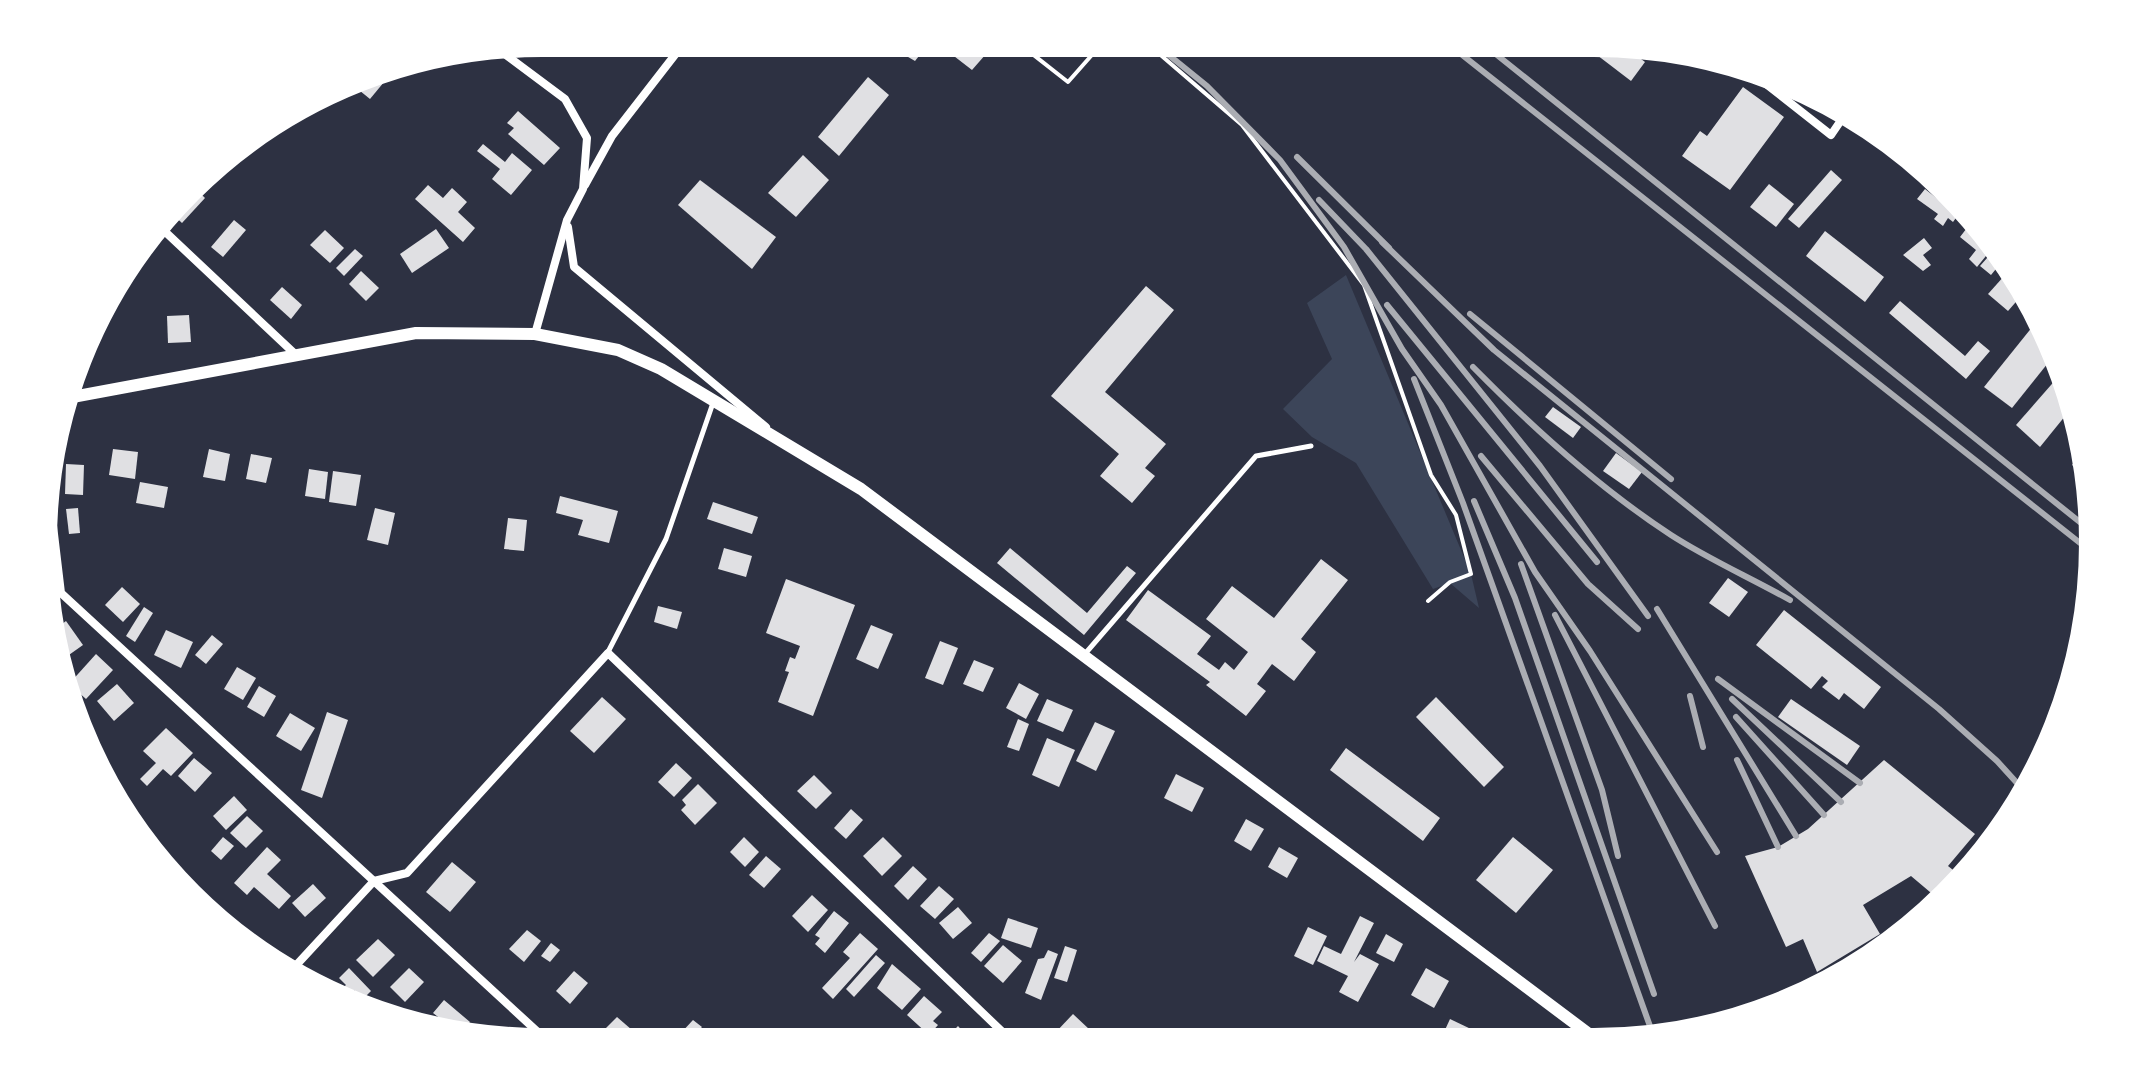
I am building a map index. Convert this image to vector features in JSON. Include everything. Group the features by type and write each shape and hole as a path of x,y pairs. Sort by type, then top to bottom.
{"street":[{"path":"535,334 567,220 612,136 677,52"},
{"path":"504,54 565,99 587,138 583,189"},
{"path":"1765,83 1831,135 1842,120"},
{"path":"567,220 574,267 791,448"},
{"path":"164,231 295,354"},
{"path":"75,397 416,333 535,334 618,350 714,400 861,489 1588,1033"},
{"path":"53,522 61,593 539,1033"},
{"path":"295,966 374,881 407,873 608,653 1004,1033"}],"lane":[{"path":"608,653 666,539 714,400"},
{"path":"1084,656 1256,456 1311,446"}],"path":[{"path":"1030,52 1068,82 1095,52"},
{"path":"1157,52 1242,125 1364,285 1431,475 1456,515 1471,574 1450,582 1428,601"}],"shaded area":[{"path":"1346,275 1471,574 1479,608 1450,583 1433,589 1356,463 1312,437 1283,409 1332,359 1307,303"}],"building":[{"path":"900,52 922,52 915,61"},
{"path":"951,52 988,52 972,70"},
{"path":"1593,52 1634,54 1645,62 1631,81"},
{"path":"388,77 370,99 357,88"},
{"path":"868,77 889,95 839,156 818,137"},
{"path":"1743,87 1784,117 1730,190 1682,156 1700,131 1707,136"},
{"path":"518,111 560,148 544,165 508,134 514,128 507,123"},
{"path":"483,144 505,162 512,153 532,170 511,195 492,179 500,169 477,151"},
{"path":"803,155 829,180 796,217 768,193"},
{"path":"1831,170 1842,180 1799,228 1788,219"},
{"path":"700,180 776,237 752,269 678,205"},
{"path":"1769,184 1794,204 1776,227 1750,207"},
{"path":"428,185 443,198 452,188 467,202 458,212 475,228 463,242 415,199"},
{"path":"1925,189 1958,215 1953,222 1948,218 1943,226 1934,219 1938,214 1917,199"},
{"path":"200,193 205,198 182,223 176,217"},
{"path":"234,220 246,230 223,257 211,247"},
{"path":"1968,226 1989,252 1977,267 1969,259 1976,250 1960,237"},
{"path":"436,229 449,248 412,273 400,254"},
{"path":"325,230 344,248 330,263 310,245"},
{"path":"1825,231 1884,277 1865,302 1806,256"},
{"path":"1924,238 1932,248 1923,255 1931,265 1923,271 1903,255"},
{"path":"355,249 363,256 344,276 336,268"},
{"path":"1990,254 1998,266 1991,275 1980,266"},
{"path":"361,271 379,288 366,301 349,284"},
{"path":"2004,276 2019,299 2008,311 1988,294"},
{"path":"1146,286 1174,310 1105,392 1166,444 1145,468 1155,476 1132,503 1100,476 1119,454 1051,396"},
{"path":"282,287 302,305 291,319 270,300"},
{"path":"1900,301 1965,356 1978,341 1990,351 1966,379 1889,313"},
{"path":"189,315 191,342 168,343 167,316"},
{"path":"2033,326 2049,361 2012,408 1984,387"},
{"path":"2056,379 2066,414 2040,447 2016,425"},
{"path":"1553,407 1581,427 1573,438 1545,417"},
{"path":"113,449 138,452 135,479 109,475"},
{"path":"209,449 230,454 225,481 203,477"},
{"path":"1616,453 1642,472 1629,489 1603,471"},
{"path":"251,454 272,458 266,483 246,479"},
{"path":"66,464 84,465 83,495 65,494"},
{"path":"309,469 328,472 325,499 305,496"},
{"path":"333,471 361,475 356,506 329,502"},
{"path":"140,482 168,487 164,508 136,503"},
{"path":"560,496 618,511 609,543 578,535 583,520 556,513"},
{"path":"713,502 758,517 752,534 707,519"},
{"path":"78,508 80,533 69,534 66,509"},
{"path":"375,508 395,513 388,545 367,540"},
{"path":"508,518 527,520 524,551 504,549"},
{"path":"724,548 752,556 746,577 718,569"},
{"path":"1010,548 1087,613 1127,566 1136,573 1084,635 997,563"},
{"path":"1321,559 1348,580 1301,639 1316,652 1294,681 1272,664 1257,684 1266,691 1246,716 1206,685 1210,682 1126,620 1148,590 1211,636 1197,654 1219,670 1225,662 1234,670 1248,652 1206,619 1232,586 1274,618"},
{"path":"1728,578 1748,592 1729,617 1709,603"},
{"path":"786,579 855,605 813,716 778,702 789,672 785,671 790,657 795,659 800,646 766,633"},
{"path":"122,587 140,604 123,622 105,605"},
{"path":"658,606 682,612 677,629 654,622"},
{"path":"144,607 153,613 135,642 126,636"},
{"path":"1784,610 1881,687 1864,709 1844,693 1839,700 1822,687 1828,681 1822,676 1811,689 1756,645"},
{"path":"66,621 83,645 66,657 61,638 59,626"},
{"path":"871,625 893,634 878,669 856,659"},
{"path":"166,630 193,642 181,668 154,655"},
{"path":"212,635 223,644 206,664 195,655"},
{"path":"940,641 958,648 943,685 925,678"},
{"path":"96,654 113,670 86,699 75,689 72,680"},
{"path":"974,660 994,668 983,692 963,684"},
{"path":"237,667 256,678 243,700 224,689"},
{"path":"1019,683 1039,694 1026,719 1006,708"},
{"path":"117,684 134,703 114,721 97,701"},
{"path":"259,686 276,696 264,717 247,707"},
{"path":"602,697 626,719 594,753 570,731"},
{"path":"1436,697 1504,767 1484,787 1416,717"},
{"path":"1047,699 1073,710 1063,732 1037,721"},
{"path":"1791,699 1860,746 1847,765 1778,717"},
{"path":"327,712 348,720 322,798 301,790"},
{"path":"290,713 315,728 301,751 276,736"},
{"path":"1018,719 1029,724 1019,751 1007,747"},
{"path":"1095,722 1115,731 1096,771 1076,761"},
{"path":"166,728 193,753 171,776 163,769 147,786 140,779 156,763 143,751"},
{"path":"1047,738 1075,750 1059,787 1032,775"},
{"path":"1346,748 1440,818 1423,841 1330,770"},
{"path":"194,758 212,773 195,792 178,776"},
{"path":"1884,760 1975,834 1948,866 1956,872 1934,895 1911,876 1863,905 1880,934 1817,972 1803,939 1786,947 1745,856 1778,847 1808,829"},
{"path":"676,763 692,778 674,797 658,782"},
{"path":"1176,774 1204,788 1192,812 1164,798"},
{"path":"814,775 832,793 816,809 797,791"},
{"path":"698,784 717,803 695,825 681,810 686,805 682,800"},
{"path":"234,796 247,810 226,830 213,816"},
{"path":"851,809 863,820 846,839 834,828"},
{"path":"247,816 263,831 246,848 230,833"},
{"path":"1246,819 1264,829 1251,851 1234,841"},
{"path":"223,837 234,846 221,860 211,851"},
{"path":"744,837 759,852 745,867 730,852"},
{"path":"883,837 902,856 882,876 863,856"},
{"path":"1513,837 1553,870 1516,913 1476,880"},
{"path":"267,847 281,860 267,874 291,896 279,909 254,887 247,895 234,883"},
{"path":"1279,847 1298,858 1287,878 1268,867"},
{"path":"766,856 781,869 764,888 749,875"},
{"path":"452,862 476,882 450,912 426,892"},
{"path":"913,866 927,879 908,900 894,886"},
{"path":"313,884 326,898 305,917 292,903"},
{"path":"939,886 954,899 935,919 920,906"},
{"path":"812,895 828,910 808,932 792,916"},
{"path":"958,907 972,923 953,939 939,923"},
{"path":"834,911 849,923 825,953 815,944 820,938 815,935"},
{"path":"1360,916 1374,923 1354,962 1360,954 1379,964 1358,1002 1339,992 1348,976 1317,961 1324,946 1341,954"},
{"path":"1008,918 1038,928 1031,948 1001,938"},
{"path":"1308,927 1327,936 1313,965 1294,956"},
{"path":"527,930 541,941 524,962 509,949"},
{"path":"860,933 878,949 833,999 822,988 850,958 843,952"},
{"path":"989,933 1000,941 981,962 971,953"},
{"path":"1386,934 1403,944 1394,962 1376,953"},
{"path":"378,939 395,955 373,977 356,960"},
{"path":"551,943 560,950 550,962 541,956"},
{"path":"1003,945 1022,961 1003,983 984,966"},
{"path":"1065,946 1077,950 1067,982 1054,978"},
{"path":"1048,950 1058,954 1041,1000 1025,993 1038,959 1044,958"},
{"path":"876,955 885,963 854,997 846,989"},
{"path":"892,964 921,989 902,1010 877,988"},
{"path":"349,968 371,991 363,999 354,990 350,994 341,989 346,985 339,978"},
{"path":"409,968 424,982 405,1002 390,987"},
{"path":"1426,968 1449,981 1434,1008 1411,995"},
{"path":"574,971 588,983 570,1004 556,991"},
{"path":"924,996 942,1012 933,1021 938,1025 931,1033 927,1033 907,1015"},
{"path":"444,1000 470,1022 466,1027 447,1024 440,1022 442,1020 433,1013"},
{"path":"1073,1014 1090,1030 1087,1033 1055,1033"},
{"path":"617,1017 632,1030 629,1033 601,1033"},
{"path":"1450,1019 1473,1030 1472,1033 1444,1033"},
{"path":"693,1020 702,1027 696,1033 681,1033"},
{"path":"958,1026 964,1033 945,1033 948,1028 952,1032"}],"railway":[{"path":"1165,52 1207,86 1280,160 1344,247 1402,349 1441,405 1535,572 1590,651 1717,852"},
{"path":"1458,52 2084,546"},
{"path":"1493,52 2083,525"},
{"path":"1297,157 1389,248"},
{"path":"1319,200 1366,249 1540,466 1648,616"},
{"path":"1382,242 1494,350 1939,709 2019,786"},
{"path":"1387,305 1597,562"},
{"path":"1470,314 1671,479"},
{"path":"1473,367 1519,412 1618,498 1671,535 1790,600"},
{"path":"1414,379 1463,503 1651,1029"},
{"path":"1481,456 1588,584 1638,629"},
{"path":"1474,501 1515,598 1654,994"},
{"path":"1521,564 1602,790 1618,856"},
{"path":"1657,609 1796,836"},
{"path":"1555,615 1715,926"},
{"path":"1718,679 1860,783"},
{"path":"1690,696 1703,747"},
{"path":"1732,699 1841,802"},
{"path":"1736,717 1824,815"},
{"path":"1737,760 1778,847"}]}
